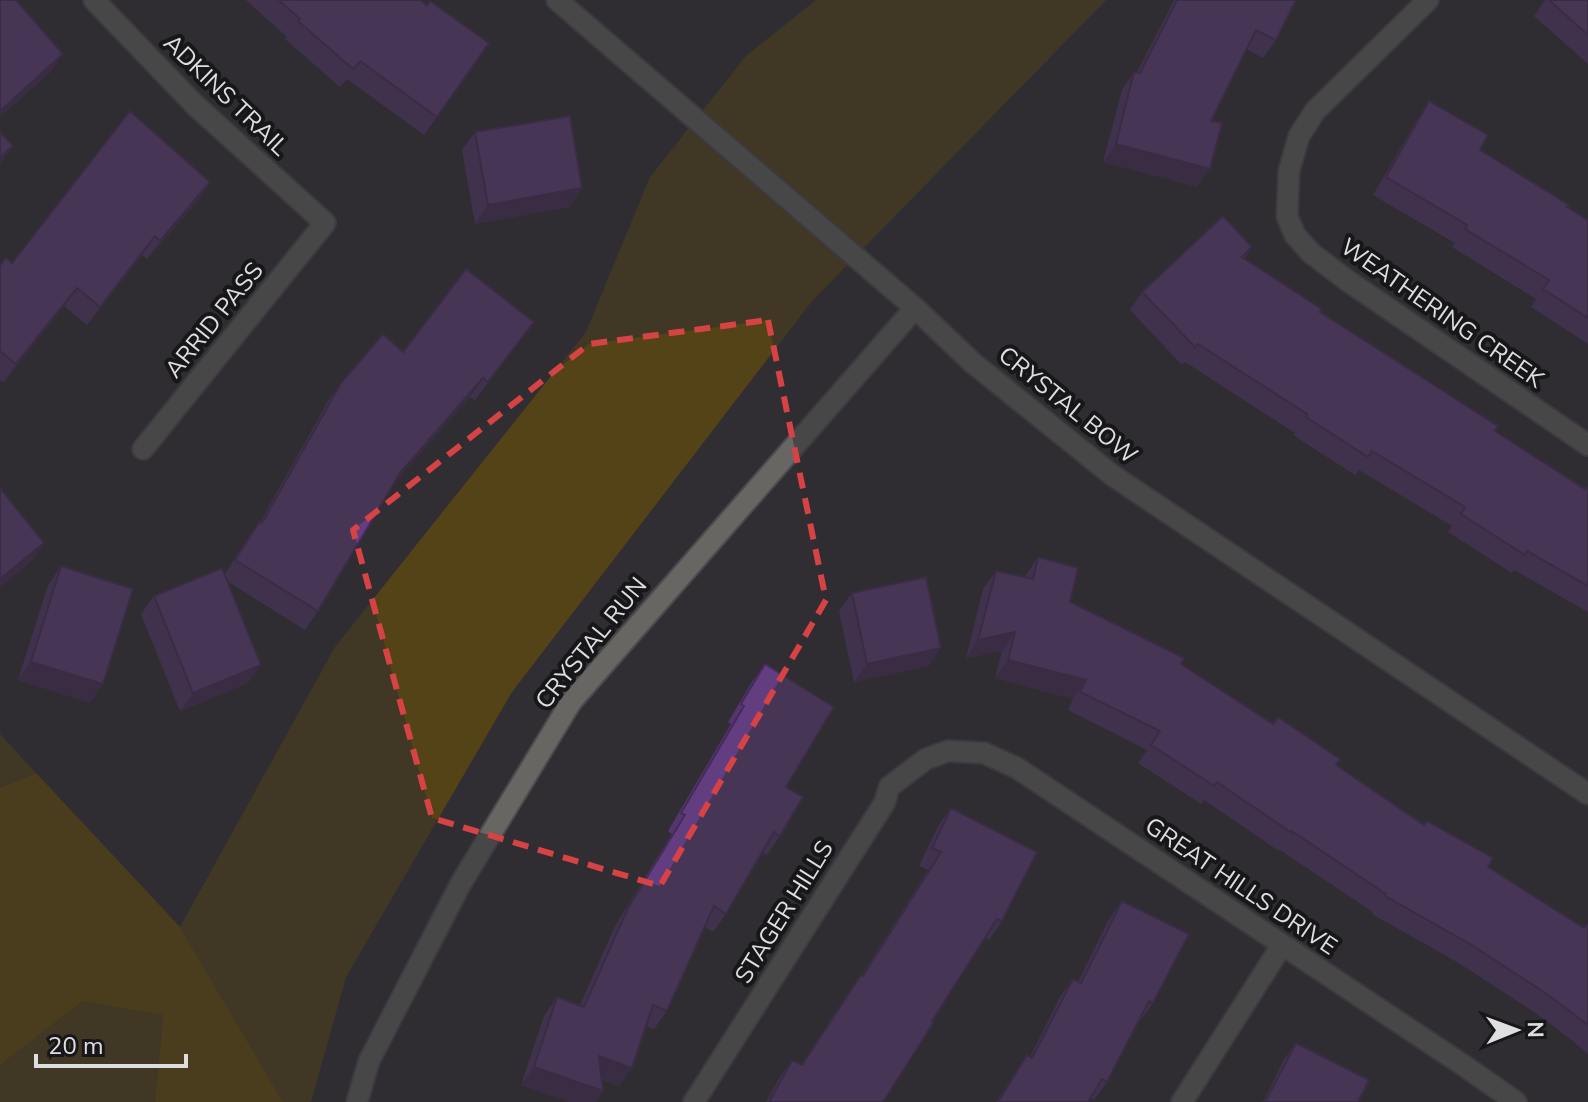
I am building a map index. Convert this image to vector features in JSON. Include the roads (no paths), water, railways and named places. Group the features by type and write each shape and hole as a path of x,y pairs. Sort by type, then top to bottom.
{"street":[{"name":"ADKINS TRAIL","path":"94,0 195,105 325,223"},
{"name":"CRYSTAL BOW","path":"557,0 915,308 973,363 1112,475 1588,794"},
{"name":"WEATHERING CREEK","path":"1428,0 1315,111 1295,148 1289,171 1287,216 1295,235 1311,253 1588,445"},
{"name":"ARRID PASS","path":"143,449 325,223"},
{"name":"CRYSTAL RUN","path":"357,1102 369,1061 461,883 571,702 915,308"},
{"name":"GREAT HILLS DRIVE","path":"926,759 948,751 984,753 1017,768 1516,1102"},
{"name":"STAGER HILLS","path":"694,1102 885,802 889,787 926,759"},
{"path":"1182,1102 1282,945"}]}
